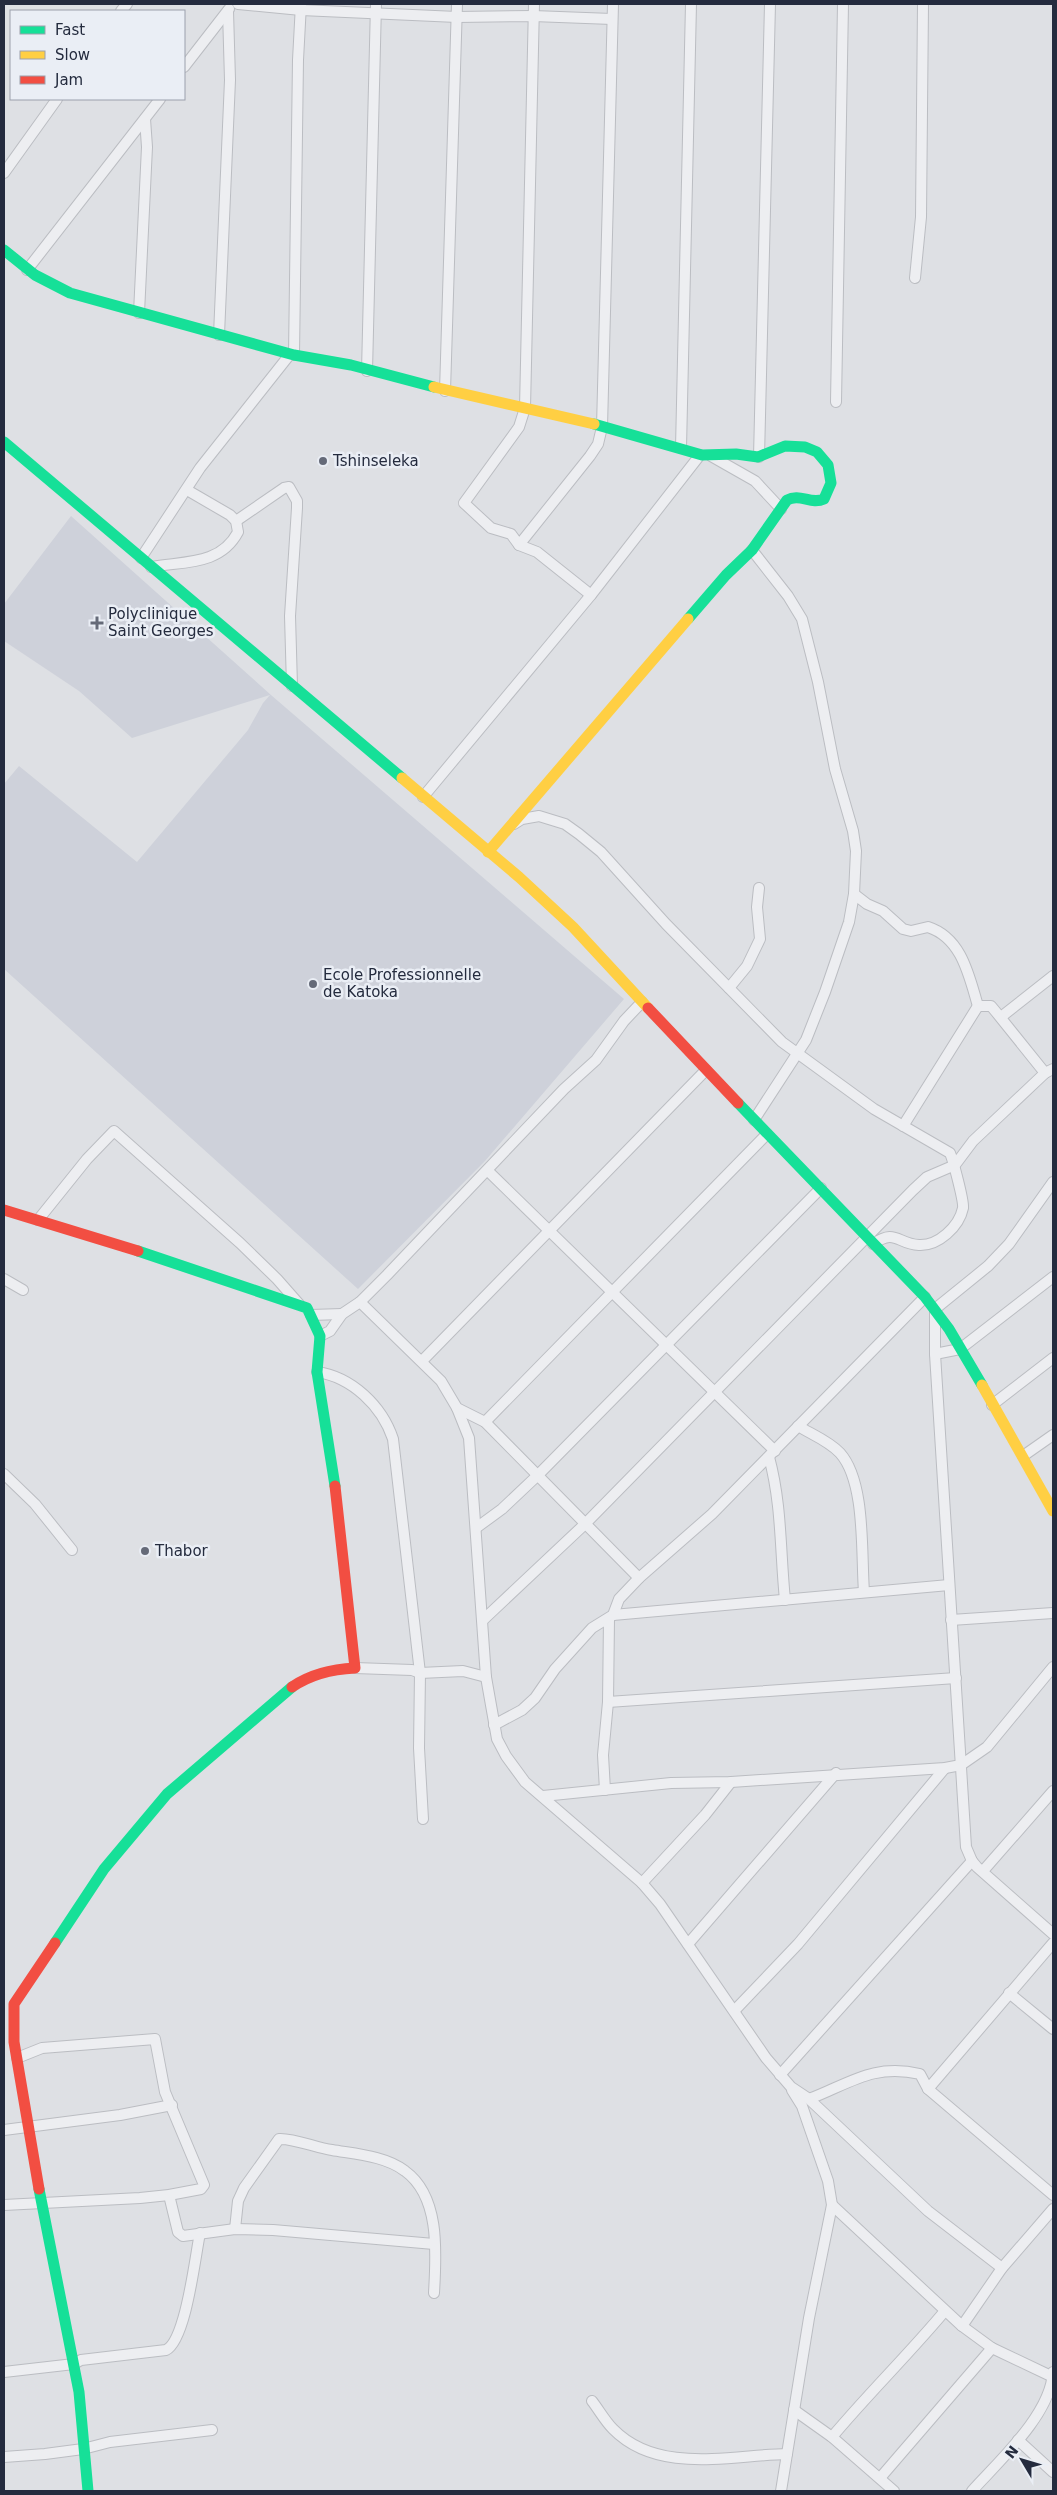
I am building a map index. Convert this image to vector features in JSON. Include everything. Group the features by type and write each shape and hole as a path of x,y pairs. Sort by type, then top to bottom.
{"street":[{"path":"238,4 376,8 457,17 533,16 612,19"},
{"path":"445,391 457,4"},
{"path":"534,4 525,408 519,426 464,503 491,528 511,534 519,545 537,552 591,595"},
{"path":"519,545 590,456 598,444 602,427 613,4"},
{"path":"681,448 690,4"},
{"path":"759,457 770,4"},
{"path":"836,402 843,4"},
{"path":"915,278 921,217 920,104 923,4"},
{"path":"219,335 230,80 230,7"},
{"path":"185,66 230,7"},
{"path":"141,558 216,446 292,354 301,7"},
{"path":"367,371 376,8"},
{"path":"4,173 56,100"},
{"path":"27,270 159,100"},
{"path":"139,312 147,147 146,119"},
{"path":"4,250 27,270 50,285 70,293 292,354 325,357 367,371 602,427 706,456 755,481 781,509"},
{"path":"4,442 423,796 573,927 706,1070 936,1310 1053,1510"},
{"path":"423,796 706,456 735,454 759,457 795,444 819,453 827,462 832,481 822,500 816,501 793,496 781,509 752,550 720,582 488,852"},
{"path":"236,521 284,488 289,487 297,501 290,616 292,686"},
{"path":"151,567 194,563 220,552 234,541 238,532 236,521 230,514 187,490"},
{"path":"752,550 788,596 802,619 818,682 835,768 853,831 856,851 854,894 849,922 806,1040 754,1120"},
{"path":"509,827 522,819 539,816 565,824 579,834 601,852 666,924 782,1042 874,1109 945,1149 955,1165 963,1208 954,1226 936,1242 917,1245 890,1236 883,1236 870,1241"},
{"path":"730,988 747,966 760,939 757,907 759,888"},
{"path":"854,894 867,904 882,911 903,928 911,931 928,927 944,936 962,957 978,1006"},
{"path":"849,922 867,904"},
{"path":"1001,1017 1053,976"},
{"path":"320,1336 333,1327 342,1314 360,1302 488,1171 564,1089 596,1060 624,1021 642,1002"},
{"path":"483,1620 585,1524 714,1392 870,1241 927,1177 955,1165 973,1141 1049,1071 991,1006 978,1006"},
{"path":"903,1126 978,1006"},
{"path":"782,1042 790,1043 806,1040"},
{"path":"782,1042 787,1062 785,1070"},
{"path":"422,1361 706,1070"},
{"path":"38,1220 104,1140 114,1131 240,1243 299,1304"},
{"path":"485,1422 767,1134"},
{"path":"488,1171 666,1344 772,1454 779,1504 781,1563 785,1600"},
{"path":"1053,1182 999,1255 936,1310 935,1354 965,1838 972,1860 1053,1934"},
{"path":"476,1528 502,1509 538,1475 821,1188"},
{"path":"4,1210 307,1308 320,1336 317,1372 330,1445 355,1668"},
{"path":"935,1354 960,1349 1053,1277"},
{"path":"4,1279 23,1290"},
{"path":"605,1790 603,1755 608,1702 611,1617 619,1599 639,1578 712,1514 925,1297"},
{"path":"360,1302 441,1381 457,1408 469,1438 486,1677 497,1739 513,1767 642,1884 660,1904 735,2010 756,2044 791,2087 802,2106 828,2181 832,2206 809,2318 781,2491"},
{"path":"311,1315 342,1314"},
{"path":"992,1405 1053,1358"},
{"path":"317,1372 332,1374 349,1383 381,1414 389,1428 396,1459 420,1673 419,1748 423,1819"},
{"path":"457,1408 485,1422 639,1578"},
{"path":"798,1426 839,1452 851,1468 857,1486 864,1592"},
{"path":"1023,1456 1053,1435"},
{"path":"4,1474 35,1504 72,1550"},
{"path":"494,1725 522,1710 535,1698 555,1669 592,1628 611,1617 949,1585"},
{"path":"951,1620 1053,1613"},
{"path":"543,1796 672,1783 730,1782 836,1773 946,1768 961,1765 988,1747 1053,1667"},
{"path":"88,2491 83,2449 80,2392 28,2128 9,2002 104,1869 167,1794 200,1768 283,1693 302,1680 336,1669 355,1668 366,1671 412,1670 420,1673 464,1671 486,1677"},
{"path":"608,1702 956,1678"},
{"path":"735,2010 798,1944 946,1768"},
{"path":"688,1944 836,1773"},
{"path":"642,1884 705,1815 730,1782"},
{"path":"983,1871 1053,1791"},
{"path":"780,2075 972,1860"},
{"path":"928,2089 1053,1943"},
{"path":"1009,1993 1053,2029"},
{"path":"4,2205 169,2196 201,2189 204,2184 162,2080 155,2039 42,2048 17,2058"},
{"path":"809,2099 850,2080 902,2070 920,2074 928,2089 1053,2195"},
{"path":"791,2087 809,2099 913,2198 1002,2268"},
{"path":"4,2130 28,2128 172,2105"},
{"path":"235,2229 238,2200 244,2188 279,2140 284,2139 373,2158 405,2170 424,2192 429,2208 434,2244 434,2294"},
{"path":"169,2196 180,2235 235,2229 273,2230 434,2244"},
{"path":"832,2206 944,2312 962,2326 992,2348 1053,2377"},
{"path":"962,2326 1002,2268 1053,2209"},
{"path":"4,2372 74,2364 81,2360 171,2348 177,2341 182,2322 200,2233"},
{"path":"832,2437 874,2389 908,2356 944,2312"},
{"path":"880,2478 992,2348"},
{"path":"972,2491 1018,2440 1041,2408 1049,2393 1053,2371"},
{"path":"592,2401 612,2429 627,2441 654,2453 712,2460 787,2454"},
{"path":"794,2410 832,2437 894,2491"},
{"path":"4,2457 83,2449 110,2442 212,2430"},
{"path":"1018,2440 1053,2472"}],"shaded area":[{"name":"Ecole Professionnelle de Katoka","path":"71,516 271,695 624,999 485,1161 358,1289 4,969 4,784 19,766 137,862 248,730 263,703 270,695 132,738 79,691 4,641 4,604"}],"traffic: fast":[{"path":"4,250 35,275 70,293 294,355 351,365 434,387"},
{"path":"594,424 702,455 736,454 758,457 785,446 805,447 817,452 828,465 831,483 824,499 815,501 792,498 787,500 752,550 726,575 688,619"},
{"path":"4,442 402,778"},
{"path":"738,1103 925,1297 949,1329 982,1385"},
{"path":"138,1251 307,1308 320,1336 317,1372 335,1486"},
{"path":"55,1943 104,1869 167,1794 292,1687"},
{"path":"39,2189 79,2392 88,2491"}],"traffic: slow":[{"path":"434,387 594,424"},
{"path":"488,852 688,619"},
{"path":"402,778 519,877 573,927 648,1008"},
{"path":"982,1385 1053,1511"}],"traffic: jam":[{"path":"648,1008 738,1103"},
{"path":"4,1210 138,1251"},
{"path":"292,1687 322,1673 355,1668 335,1486"},
{"path":"39,2189 14,2042 14,2004 55,1943"}],"place":[{"name":"Tshinseleka","path":"323,461"},
{"name":"Polyclinique Saint Georges","path":"97,623"},
{"name":"Ecole Professionnelle de Katoka","path":"313,984"},
{"name":"Thabor","path":"145,1551"}]}
